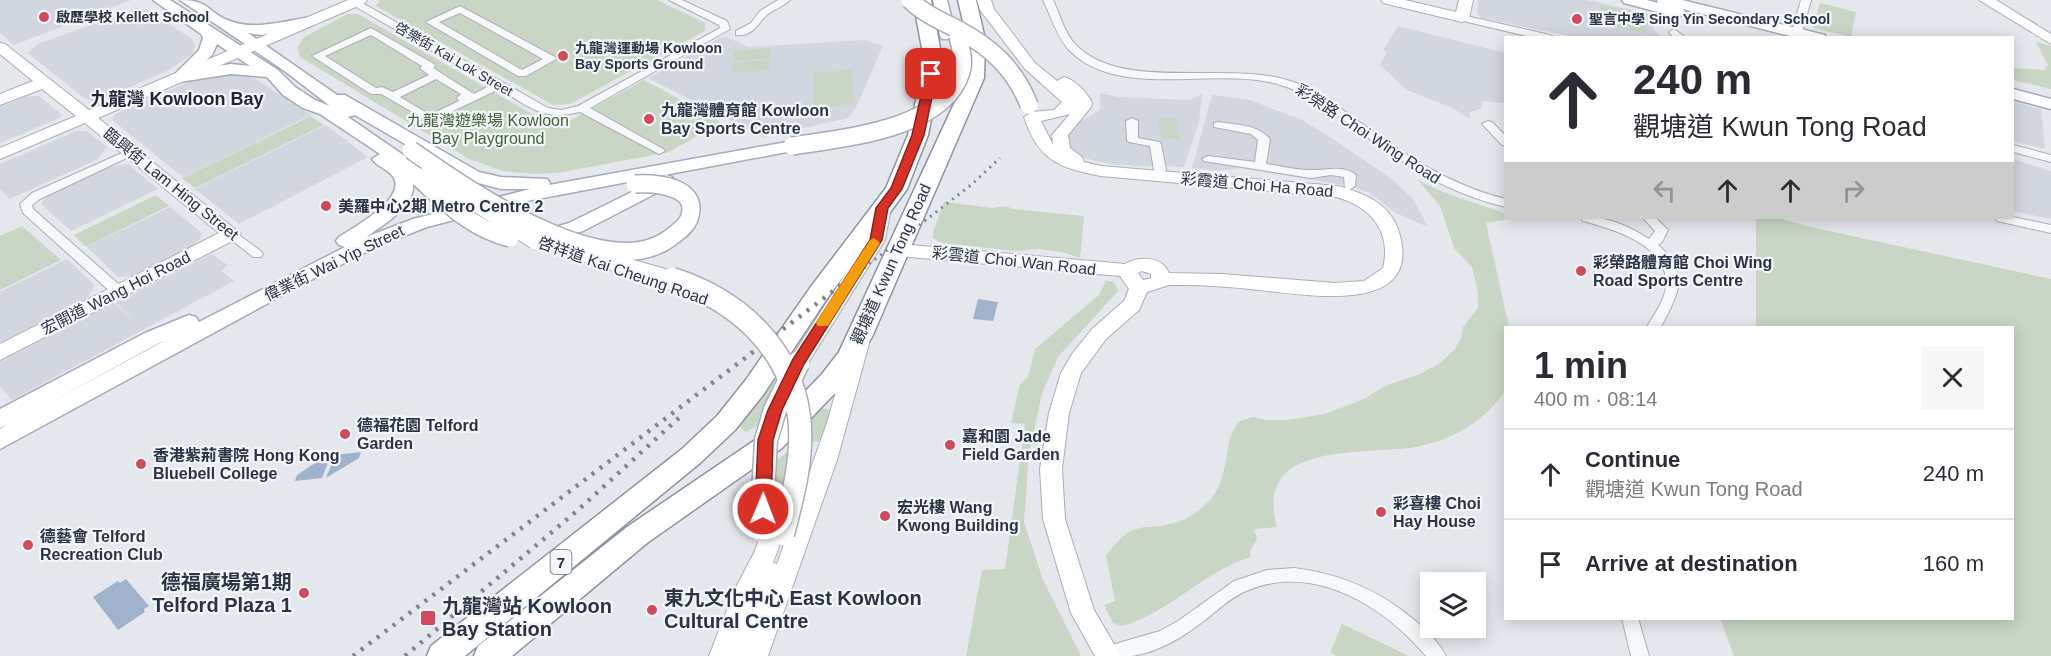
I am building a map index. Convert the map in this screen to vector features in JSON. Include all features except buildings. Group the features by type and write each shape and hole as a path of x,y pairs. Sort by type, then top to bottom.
{"highway":[{"name":"觀塘道 Kwun Tong Road","path":"441,656 612,522 691,456 726,423 754,388 818,294 896,189 908,163 922,122 930,81 932,48 922,0"},
{"name":"觀塘道 Kwun Tong Road","path":"489,656 637,535 748,460 782,433 831,381 860,337 975,78 978,41 967,0"}],"main road":[{"name":"啓祥道 Kai Cheung Road","path":"160,0 238,52 276,67 327,95 404,153 419,172"},
{"name":"啓祥道 Kai Cheung Road","path":"187,0 254,44 276,67 289,91 504,210"},
{"path":"910,0 921,9 975,38 995,52 1016,75 1031,115"},
{"path":"419,172 419,178 471,222 493,234 510,238 531,238 553,235 576,227 661,183 732,157 791,143 884,128 914,118 938,104 952,90 960,75 962,59 940,0"},
{"path":"950,0 953,36"},
{"path":"1629,0 1790,35"},
{"path":"1664,0 1790,35"},
{"path":"180,77 231,69 276,67 288,41 305,23"},
{"path":"224,25 261,30 305,23"},
{"path":"180,77 206,52 211,38 208,32"},
{"path":"2014,85 2051,95"},
{"path":"2014,94 2051,104"},
{"path":"327,95 347,101 473,176 516,184 574,180"},
{"path":"309,104 317,115 394,168 403,177 405,184 402,195 391,209 346,241"},
{"name":"偉業街 Wai Yip Street","path":"0,429 157,342 197,329 346,241 449,205 692,158 791,143"},
{"name":"偉業街 Wai Yip Street","path":"0,440 202,328 300,277 371,243 420,223 527,195 732,157"},
{"path":"473,208 643,184 669,187 686,197 690,204 690,216 682,229 667,241 646,249 620,252 589,247 568,240 504,210"},
{"path":"0,419 108,361 197,329 217,328 236,312"},
{"path":"0,451 197,329"}],"street":[{"name":"啓樂街 Kai Lok Street","path":"357,1 545,111 561,113 582,108 726,29 724,23 674,0"},
{"path":"740,33 755,25 763,13 785,0"},
{"path":"993,0 987,10 1070,101 1068,107 1062,112 1031,115"},
{"name":"彩榮路 Choi Wing Road","path":"1048,0 1071,47 1087,60 1101,67 1146,75 1242,73 1284,82 1313,95 1440,182 1467,194 1504,203"},
{"path":"1388,0 1541,36"},
{"path":"1462,18 1466,0"},
{"path":"1790,35 1806,0"},
{"path":"1986,0 2013,19 2051,40"},
{"path":"0,154 357,1"},
{"path":"460,9 551,59 522,74 431,22 460,9"},
{"path":"466,101 462,98 469,94 425,68 430,66 371,31 317,56 375,92 382,90 430,119 499,85"},
{"name":"臨興街 Lam Hing Street","path":"0,47 257,254"},
{"path":"1036,64 1081,95 1084,102 1082,110 1062,130 1060,146 1073,160 1101,171"},
{"path":"393,96 436,75"},
{"path":"0,100 45,82"},
{"path":"582,108 659,151"},
{"path":"1031,115 1060,120 1082,110"},
{"name":"彩霞道 Choi Ha Road","path":"1031,115 1042,143 1058,158 1076,166 1101,171 1338,192 1353,196 1373,206 1383,215 1389,227 1392,267 1381,280 1361,288 1335,289 1214,279 1144,279"},
{"path":"1132,121 1133,140 1155,144 1160,170"},
{"path":"1488,124 1504,141"},
{"path":"1218,125 1254,131 1264,139 1260,166"},
{"path":"2014,148 2051,159"},
{"path":"119,292 27,210 26,204 36,196 131,152"},
{"path":"1208,159 1311,174 1331,171 1350,175 1349,186"},
{"name":"啓祥道 Kai Cheung Road","path":"419,172 428,173 522,234 547,247 574,258 681,288 711,301 736,318 764,345 789,399 792,443 788,482 777,525 756,578 751,601"},
{"path":"738,656 751,601 761,531 766,440 775,410 798,363 876,240 882,208"},
{"name":"啓祥道 Kai Cheung Road","path":"504,210 538,234 565,249 676,280 713,296 749,322 774,348 789,379 797,406 799,456 785,528 751,601"},
{"path":"1590,219 1620,228 1650,244 1672,272 1674,282 1671,295 1655,326"},
{"path":"1650,244 1658,239 1662,230 1651,219"},
{"path":"2006,219 2051,229"},
{"name":"宏開道 Wang Hoi Road","path":"0,353 232,234"},
{"name":"彩雲道 Choi Wan Road","path":"899,250 1108,271 1144,279"},
{"path":"1144,279 1132,305 1099,334 1078,359 1071,373 1059,413 1051,469 1054,519 1067,562 1083,613 1108,655 1165,637 1190,622 1226,593 1258,578 1295,574 1339,584 1363,593 1386,606 1407,622 1437,656"},
{"path":"755,656 830,445 847,391 860,337"},
{"path":"722,656 751,601"},
{"path":"1631,620 1640,656"}],"shaded area":[{"name":"啟歷學校 Kellett School","path":"0,0 131,0 14,45 0,33"},
{"name":"聖言中學 Sing Yin Secondary School","path":"1478,0 1587,0 1673,19 1654,25 1653,28 1662,36 1570,36 1481,18 1477,13"},
{"path":"137,8 148,10 192,39 195,46 192,54 169,70 105,98 92,101 84,98 28,53 38,44"},
{"path":"1398,26 1504,52 1504,103 1481,101 1482,108 1470,112 1470,119 1452,108 1407,90 1380,65 1387,52 1383,50"},
{"path":"727,37 748,47 865,40 883,46 856,107 848,118 763,137 648,78 720,38"},
{"path":"225,74 249,75 311,115 183,177 112,120 115,114 199,78"},
{"path":"1100,93 1119,97 1189,100 1202,94 1199,122 1184,167 1116,165 1083,158 1072,152 1066,138 1069,131 1100,110"},
{"path":"1212,95 1250,100 1302,120 1330,137 1393,180 1413,199 1428,227 1396,213 1368,192 1349,186 1240,168 1215,171 1192,168"},
{"path":"39,96 62,115 60,118 0,143 0,107 25,97"},
{"path":"2014,102 2041,109 2045,149 2014,141"},
{"path":"326,125 368,157 239,224 195,189"},
{"path":"76,131 87,131 107,147 98,159 10,199 0,189 0,164"},
{"path":"2014,159 2051,171 2051,219 2014,211"},
{"path":"128,164 158,189 71,231 41,204 49,193 109,166"},
{"path":"170,207 203,234 194,246 139,275 118,277 87,247"},
{"path":"211,254 228,265 221,271 234,281 12,400 0,386 0,362 114,303 141,328 116,303"},
{"path":"67,259 95,285 86,299 0,343 0,292"}],"green space":[{"name":"九龍灣運動場 Kowloon Bay Sports Ground","path":"380,0 657,0 705,23 705,31 570,104 553,105 376,6"},
{"path":"1820,3 1856,12 1851,36 1813,28"},
{"path":"1602,5 1649,15 1645,33 1597,23"},
{"name":"九龍灣遊樂場 Kowloon Bay Playground","path":"348,14 358,14 556,128 644,80 721,122 669,152 558,173 533,174 503,171 469,159 300,57 297,48 304,37"},
{"path":"2036,42 2051,46 2051,89 2014,80 2014,68 2044,70 2048,65"},
{"path":"771,48 771,58 734,61 734,51"},
{"path":"770,60 770,70 732,73 733,63"},
{"path":"852,70 854,104 814,107 813,73"},
{"path":"311,116 324,125 195,188 182,178"},
{"path":"1158,118 1176,118 1179,139 1161,139"},
{"path":"1418,180 1451,195 1504,213 1504,219 1509,219 1486,223 1509,326 1504,326 1504,392 1499,399 1471,425 1449,437 1425,445 1322,456 1299,464 1282,477 1274,498 1277,527 1254,529 1257,539 1250,551 1250,557 1216,572 1157,611 1122,626 1113,623 1104,605 1115,601 1106,555 1129,532 1138,528 1160,526 1182,520 1206,504 1215,494 1220,483 1230,438 1240,421 1253,417 1287,420 1325,414 1362,400 1385,386 1420,374 1440,363 1454,350 1461,338 1463,327 1478,308 1478,292 1472,267 1454,248 1440,206"},
{"path":"156,195 169,206 86,247 74,235"},
{"path":"944,202 993,208 1006,206 1013,209 1084,216 1080,258 1062,252 1038,249 1016,251 942,243 933,238 933,232"},
{"path":"1756,219 1782,219 2051,279 2051,656 1734,656 1721,620 2014,620 2014,326 1756,326"},
{"path":"22,226 61,260 0,290 0,236"},
{"path":"1106,281 1113,282 1119,290 1058,357 1042,393 1029,455 1024,522 1043,580 1081,656 966,656 982,570 1005,569 1025,424 1011,423 1020,384 1028,377 1035,349 1099,295"},
{"path":"777,379 780,388 766,420 746,432 736,424"},
{"path":"822,408 836,412 825,441 795,443 796,435"},
{"path":"790,450 775,522 758,503 733,497 734,494"},
{"path":"1342,624 1407,656 1337,656 1330,653"}],"water":[{"path":"978,299 998,302 993,321 973,319"},
{"path":"361,452 359,458 326,478 335,455"},
{"path":"327,455 331,455 322,478 295,481 297,475"},
{"path":"126,579 149,606 144,609 145,612 118,630 93,597 118,581 120,583"}],"railway":[{"path":"847,281 971,185 1000,158"},
{"path":"353,656 849,279"},
{"path":"405,656 578,510 681,416"}],"slow traffic":[{"path":"823,323 874,243"}],"place":[{"name":"啟歷學校 Kellett School","path":"44,17"},
{"name":"聖言中學 Sing Yin Secondary School","path":"1577,19"},
{"name":"九龍灣運動場 Kowloon Bay Sports Ground","path":"563,56"},
{"name":"九龍灣體育館 Kowloon Bay Sports Centre","path":"649,119"},
{"name":"美羅中心2期 Metro Centre 2","path":"326,206"},
{"name":"彩榮路體育館 Choi Wing Road Sports Centre","path":"1581,271"},
{"name":"德福花園 Telford Garden","path":"345,434"},
{"name":"嘉和園 Jade Field Garden","path":"950,445"},
{"name":"香港紫荊書院 Hong Kong Bluebell College","path":"141,464"},
{"name":"彩喜樓 Choi Hay House","path":"1381,512"},
{"name":"宏光樓 Wang Kwong Building","path":"885,516"},
{"name":"德藝會 Telford Recreation Club","path":"28,545"},
{"name":"德福廣場第1期 Telford Plaza 1","path":"304,593"},
{"name":"東九文化中心 East Kowloon Cultural Centre","path":"652,610"},
{"name":"九龍灣站 Kowloon Bay Station","path":"428,618"}],"district":[{"name":"九龍灣 Kowloon Bay","path":"177,99"}],"route":[{"path":"763,509 766,440 775,410 808,346 876,240 882,208 896,189 918,135 931,74"}]}
